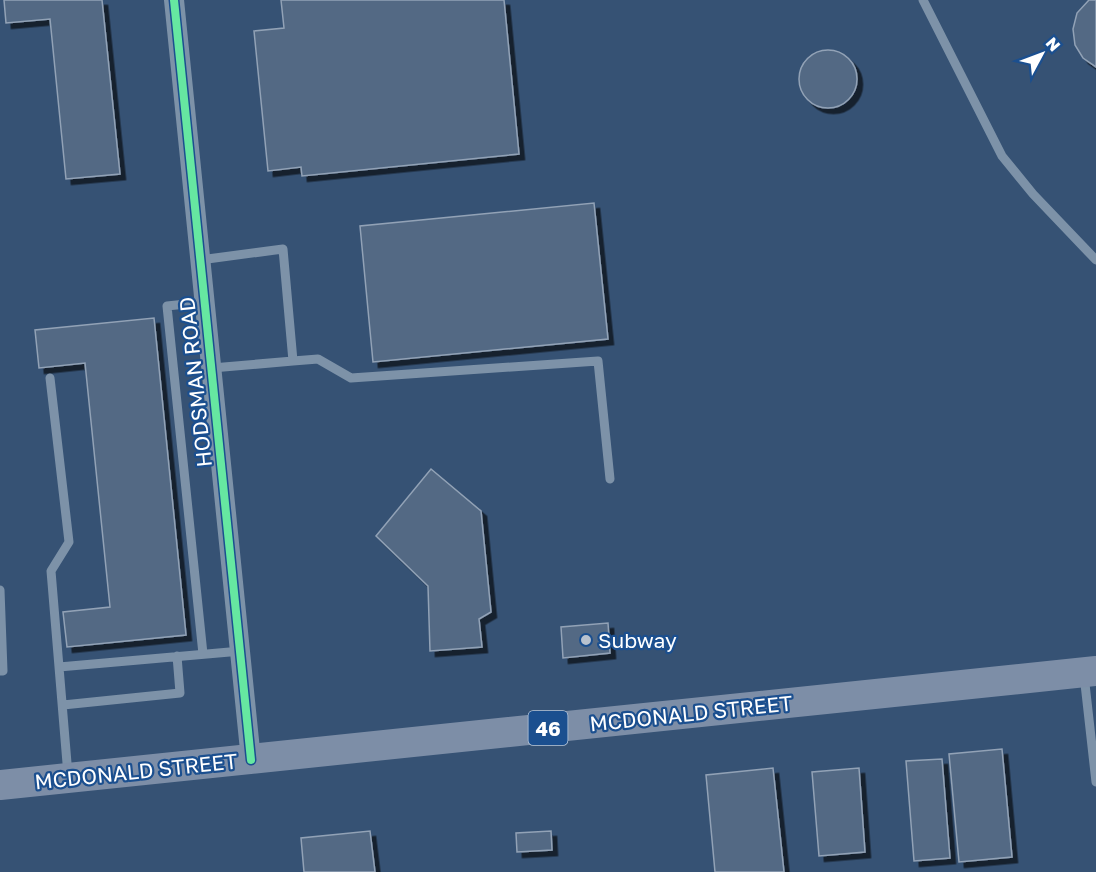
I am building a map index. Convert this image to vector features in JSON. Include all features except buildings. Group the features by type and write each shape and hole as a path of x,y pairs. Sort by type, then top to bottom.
{"main road":[{"name":"MCDONALD STREET","path":"0,785 1090,672"}],"street":[{"name":"HODSMAN ROAD","path":"174,0 251,759"}],"lane":[{"path":"923,0 1002,156 1033,194 1096,260"},
{"path":"201,260 282,249 294,361"},
{"path":"203,654 166,306 205,302"},
{"path":"212,368 318,359 351,378 598,361 610,479"},
{"path":"50,378 69,542 51,571 69,777"},
{"path":"0,590 3,671 0,672"},
{"path":"60,667 241,651"},
{"path":"63,705 180,693 177,656"},
{"path":"1090,672 1096,782"}],"cycle path":[{"path":"174,0 251,760"}],"place":[{"name":"Subway","path":"586,640"}]}
